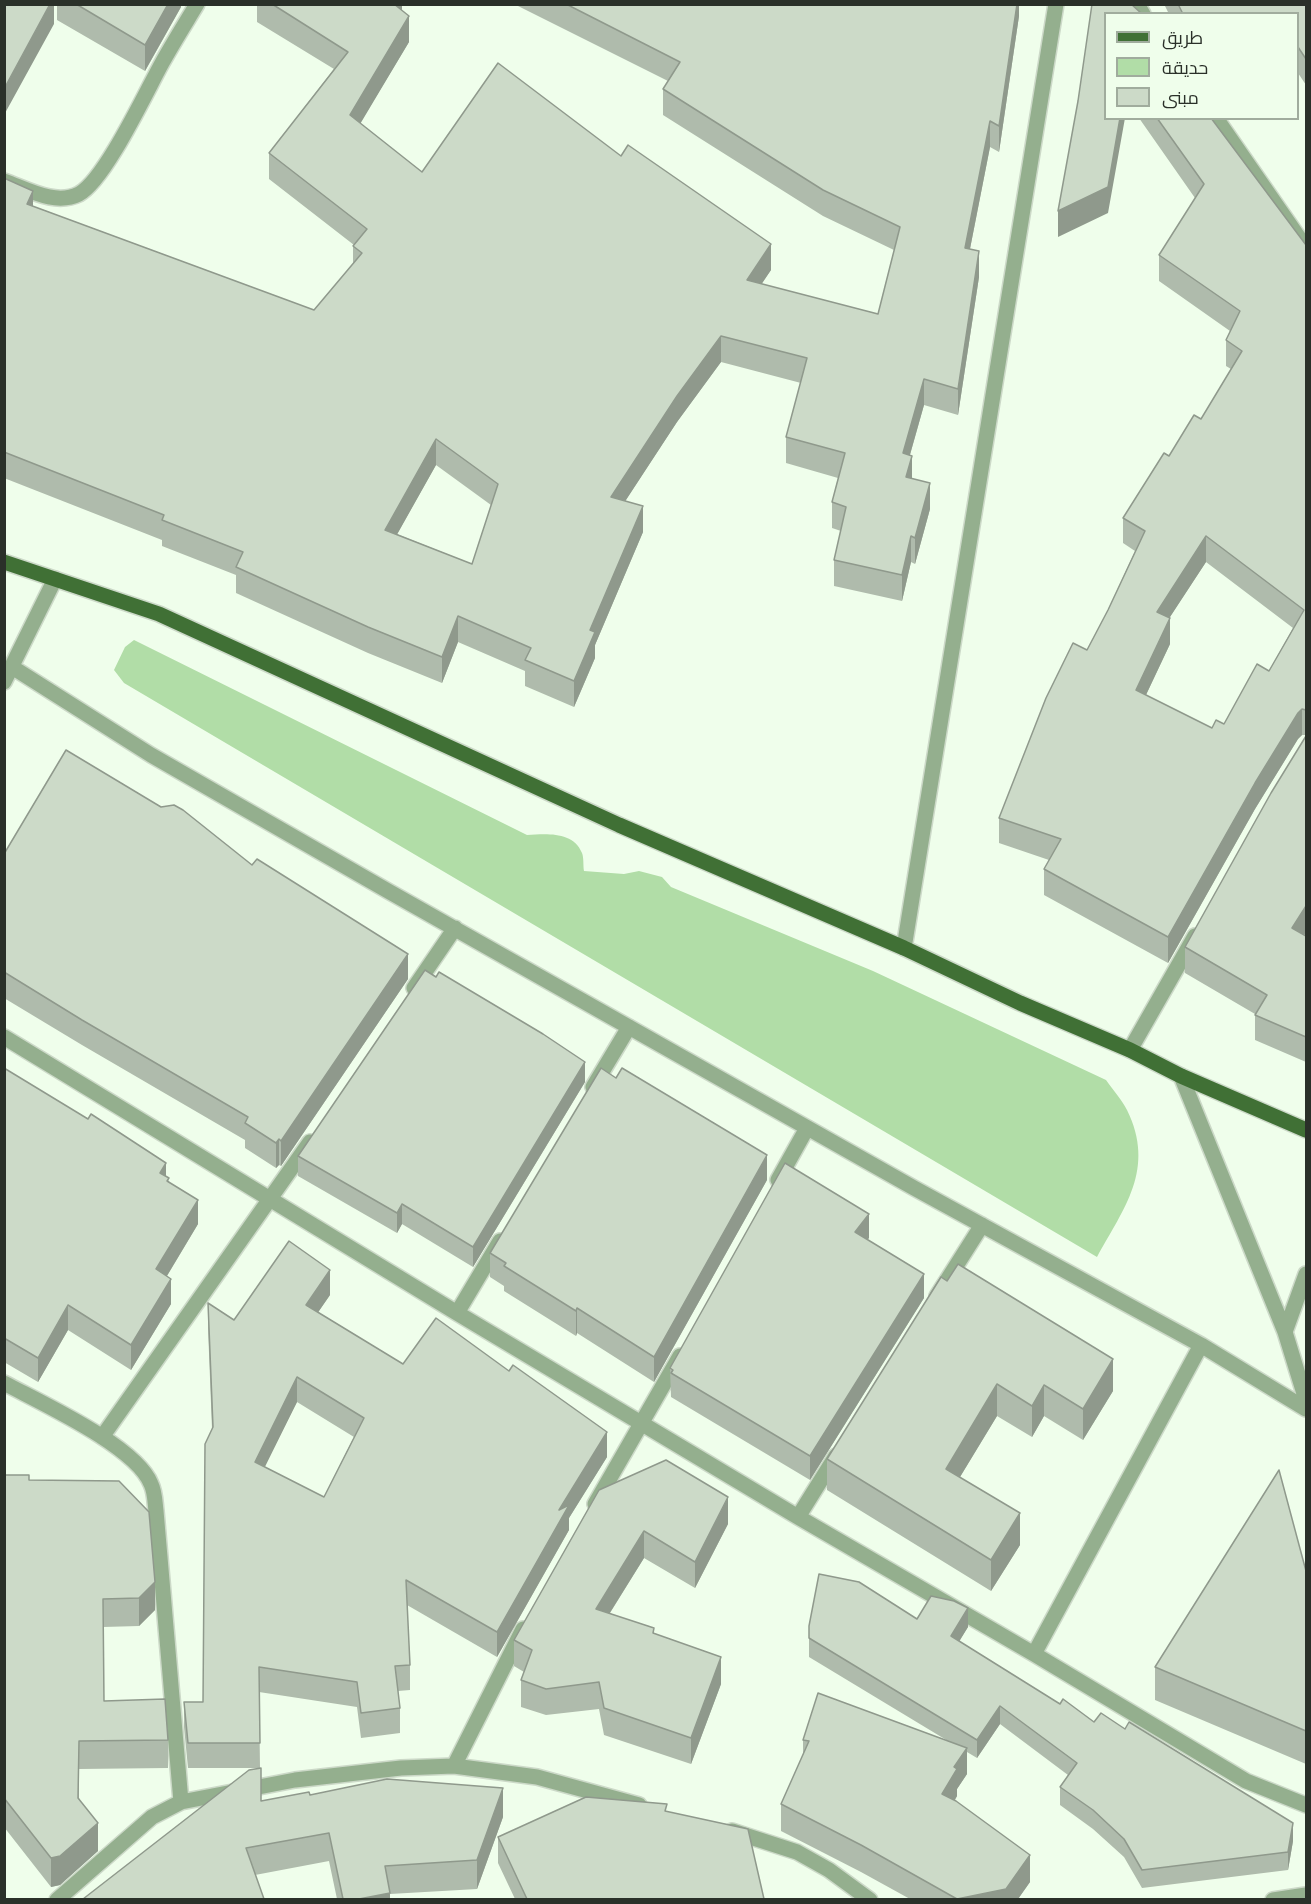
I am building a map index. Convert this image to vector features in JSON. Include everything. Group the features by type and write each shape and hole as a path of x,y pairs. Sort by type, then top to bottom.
{"main road":[{"path":"4,562 159,614 619,825 904,948 1020,1003 1130,1050 1181,1076 1306,1130"}],"street":[{"path":"4,181 45,196 60,198 78,195 89,186 108,161 197,4"},
{"path":"904,948 1056,4"},
{"path":"1217,120 1306,248"},
{"path":"4,682 55,579"},
{"path":"12,667 150,755 807,1128 1201,1345 1306,1409"},
{"path":"1130,1050 1200,927"},
{"path":"409,996 455,928"},
{"path":"586,1098 629,1027"},
{"path":"4,1037 270,1200 798,1517 1246,1781 1306,1805"},
{"path":"1181,1076 1285,1332 1306,1400"},
{"path":"773,1189 807,1128"},
{"path":"102,1437 316,1132"},
{"path":"931,1306 982,1225"},
{"path":"457,1313 506,1231"},
{"path":"1285,1332 1306,1274"},
{"path":"589,1515 688,1342"},
{"path":"1034,1654 1201,1345"},
{"path":"4,1383 102,1437 141,1467 152,1484 181,1802"},
{"path":"798,1517 842,1447"},
{"path":"454,1766 513,1647 531,1616"},
{"path":"57,1899 152,1817 181,1802 296,1780 401,1768 454,1766 537,1778 650,1808"},
{"path":"716,1826 796,1852 829,1870 870,1899"},
{"path":"1273,1899 1306,1895"}],"green space":[{"path":"134,640 527,835 566,837 578,846 582,853 584,871 624,874 639,871 662,877 671,887 873,971 1106,1080 1127,1110 1135,1131 1138,1151 1133,1187 1126,1205 1097,1257 124,683 114,670 125,647"}],"building":[{"path":"4,4 50,4 4,89"},
{"path":"76,4 168,4 145,45"},
{"path":"272,4 394,4 409,16 350,115 422,172 498,63 621,156 628,145 771,244 747,280 878,314 900,227 823,190 663,89 680,62 566,4 1017,4 999,126 990,121 965,248 979,251 958,389 924,379 903,453 912,456 906,477 930,483 915,538 911,536 902,575 834,560 846,507 832,502 845,453 786,437 807,358 721,336 677,396 611,497 643,506 590,630 595,632 574,681 525,660 531,648 458,616 442,657 368,627 236,567 243,552 162,520 164,515 4,452 4,178 33,191 27,204 314,310 362,253 353,246 367,229 269,153 348,52","holes":["436,439 498,484 472,564 385,530"]},
{"path":"1092,4 1131,4 1140,12 1104,12 1104,120 1120,120 1108,187 1058,211 1078,101"},
{"path":"1178,4 1306,4 1306,59 1299,48 1299,12 1182,12"},
{"path":"1158,120 1212,120 1306,245 1306,710 1302,709 1298,713 1255,783 1168,937 1044,869 1061,839 999,818 1046,698 1073,643 1087,650 1145,531 1123,518 1164,453 1169,456 1194,415 1201,419 1242,351 1226,340 1240,311 1159,255 1204,184","holes":["1206,536 1304,610 1269,671 1257,664 1224,724 1216,720 1212,728 1136,690 1170,618 1157,612"]},
{"path":"1306,736 1306,906 1292,928 1306,936 1306,1037 1255,1015 1267,995 1185,947 1271,793"},
{"path":"66,750 161,807 174,805 183,810 252,865 257,859 408,954 281,1141 279,1139 276,1143 245,1123 248,1117 4,972 4,854"},
{"path":"425,970 436,977 439,972 585,1062 473,1247 402,1204 397,1213 298,1156"},
{"path":"4,1068 88,1119 91,1114 166,1163 160,1173 169,1178 167,1181 198,1200 156,1269 171,1279 131,1345 68,1305 38,1358 4,1338"},
{"path":"601,1068 616,1078 622,1068 767,1155 654,1357 577,1308 576,1311 504,1266 506,1263 490,1253"},
{"path":"785,1163 869,1214 855,1232 924,1274 810,1456 671,1373 673,1370 670,1368"},
{"path":"289,1241 330,1270 306,1305 403,1364 436,1318 509,1371 513,1365 607,1432 559,1510 569,1505 497,1632 406,1580 410,1665 395,1666 400,1708 361,1713 357,1682 259,1667 260,1743 188,1743 184,1702 203,1702 205,1444 213,1427 208,1303 234,1320","holes":["297,1377 364,1418 324,1497 255,1462"]},
{"path":"958,1264 1113,1359 1083,1409 1044,1385 1032,1406 997,1384 946,1469 1020,1513 991,1560 827,1459 941,1277 947,1281"},
{"path":"666,1460 728,1497 695,1562 644,1531 596,1609 654,1628 653,1633 721,1657 691,1738 604,1708 599,1682 546,1689 521,1680 532,1650 514,1640 599,1490"},
{"path":"1279,1470 1306,1571 1306,1731 1155,1667"},
{"path":"4,1475 29,1475 29,1480 119,1481 149,1512 155,1582 139,1598 103,1599 104,1701 165,1699 168,1740 79,1741 78,1798 98,1823 60,1856 51,1858 4,1798"},
{"path":"819,1574 859,1582 917,1619 931,1596 954,1601 968,1608 951,1636 1060,1704 1063,1699 1094,1722 1101,1713 1125,1729 1129,1722 1293,1823 1288,1852 1142,1870 1124,1839 1093,1810 1060,1787 1077,1763 1000,1706 977,1740 809,1638 809,1626"},
{"path":"818,1693 967,1748 954,1767 957,1769 942,1794 956,1801 1030,1855 1006,1889 957,1899 861,1845 781,1804 809,1741 803,1740"},
{"path":"261,1768 261,1801 309,1792 310,1795 387,1779 503,1788 477,1860 385,1866 390,1893 359,1899 343,1899 329,1833 246,1848 264,1899 83,1899 249,1770"},
{"path":"586,1797 667,1804 665,1811 748,1829 764,1899 527,1899 498,1837"}]}
